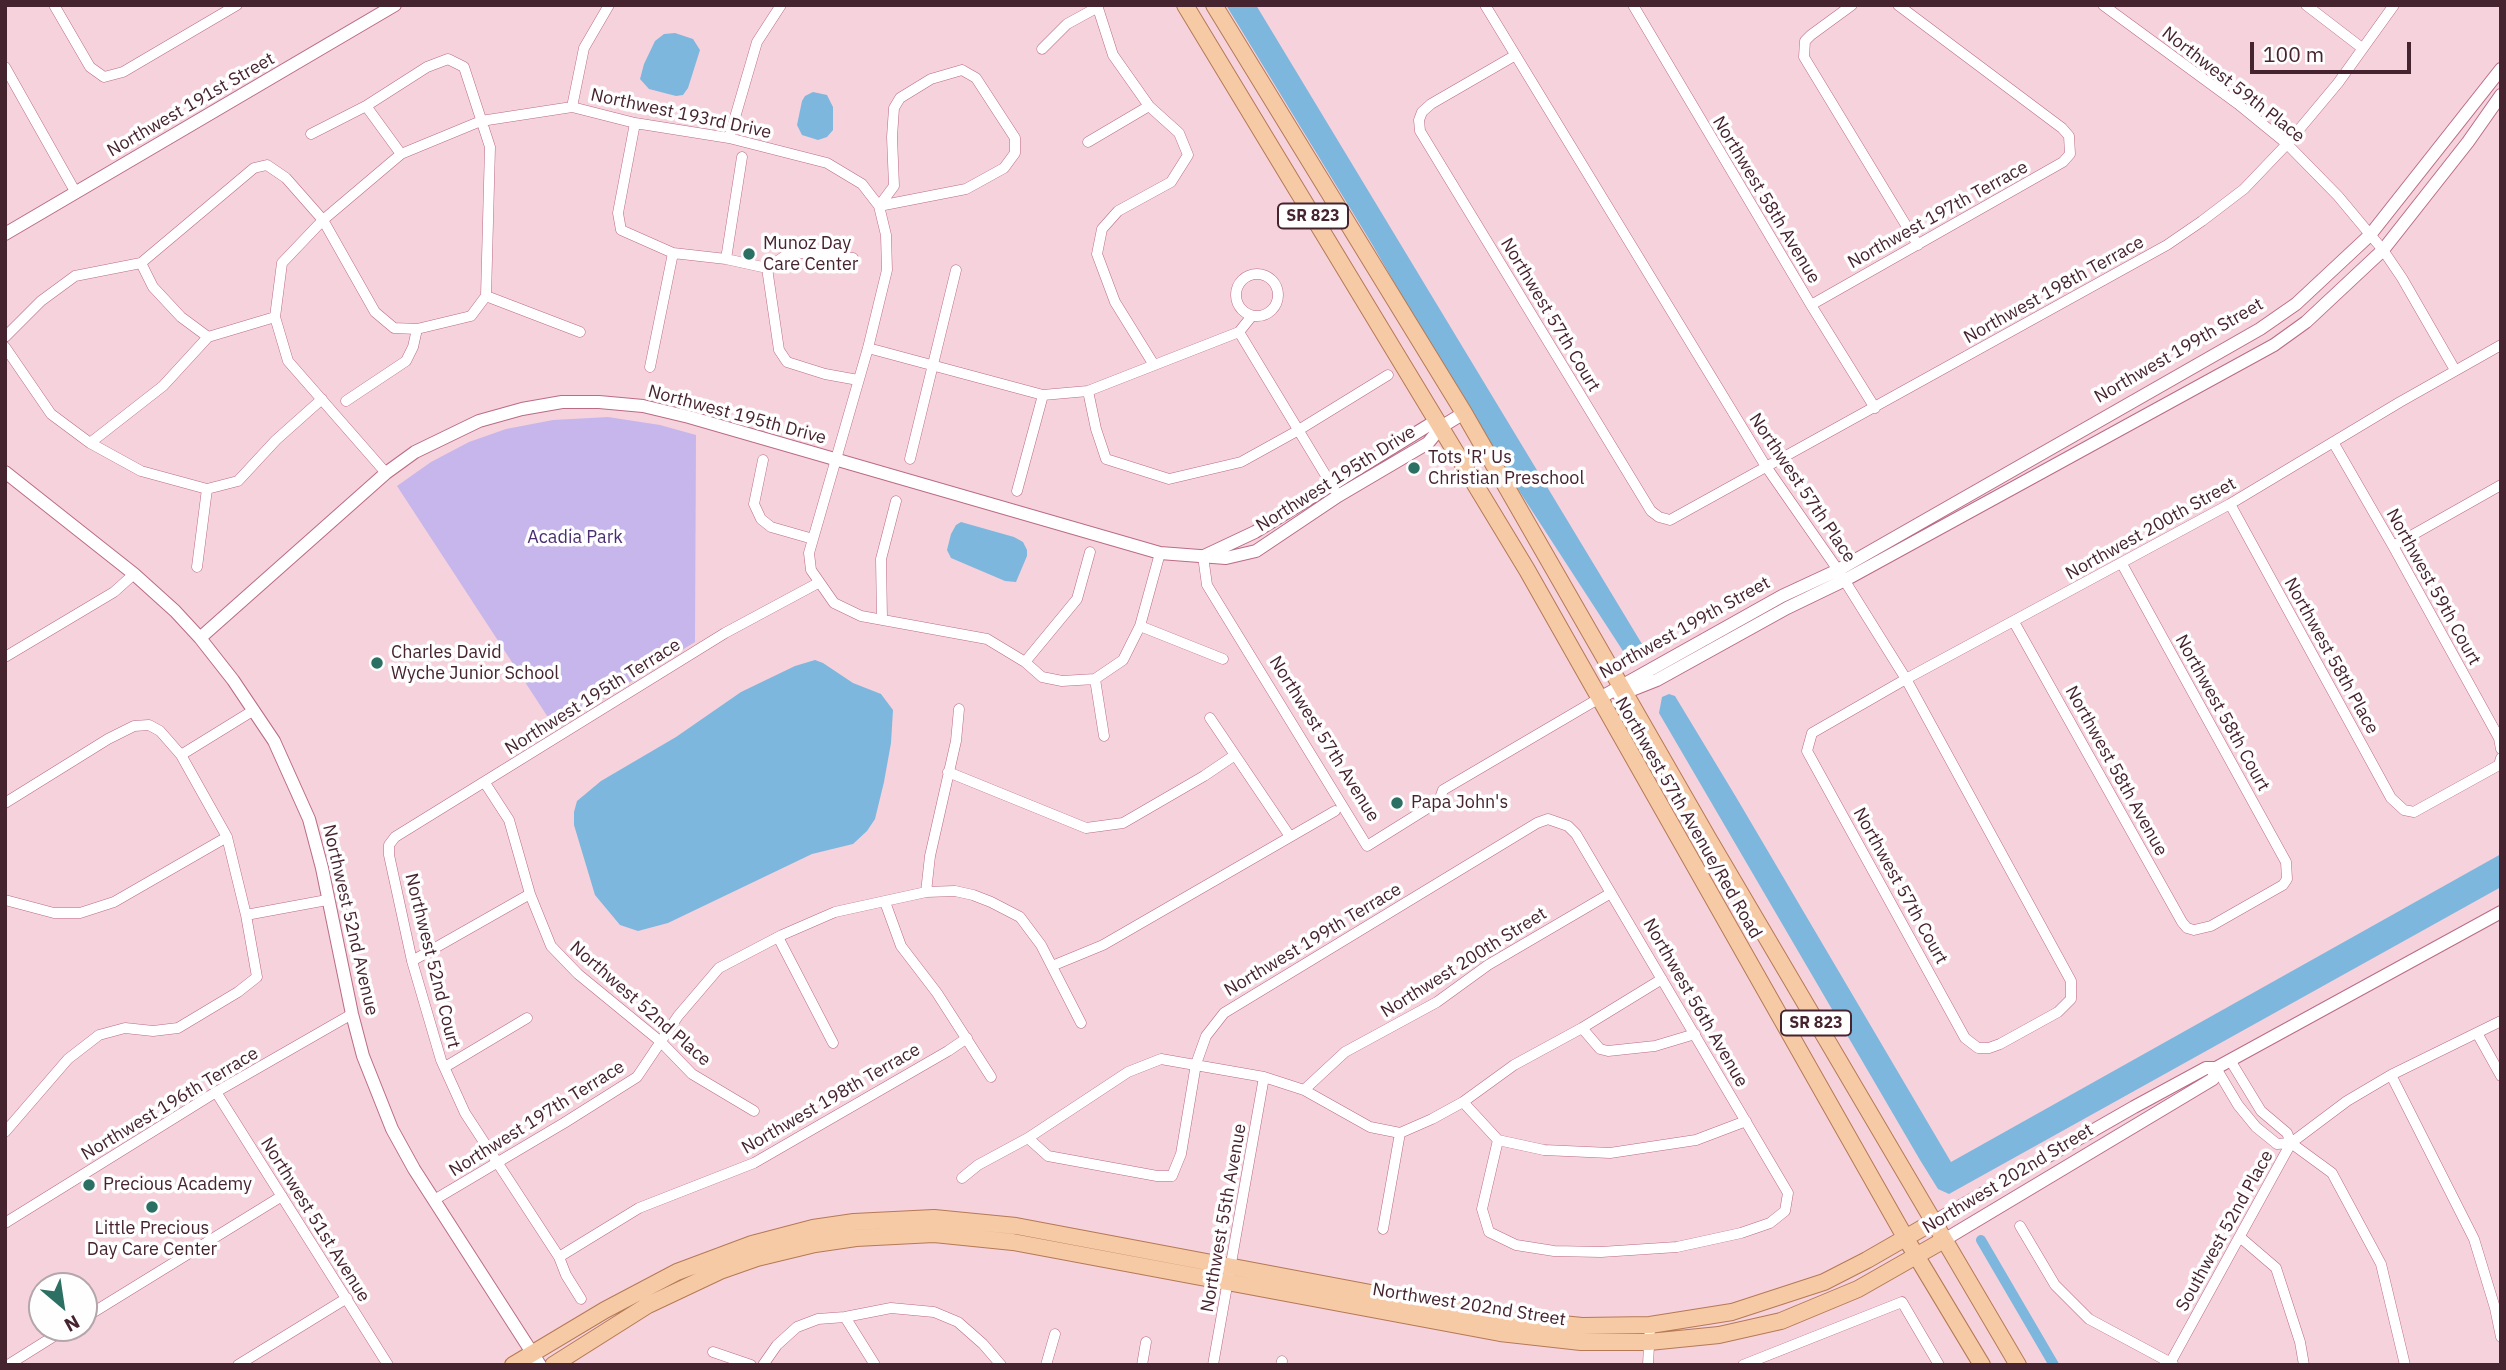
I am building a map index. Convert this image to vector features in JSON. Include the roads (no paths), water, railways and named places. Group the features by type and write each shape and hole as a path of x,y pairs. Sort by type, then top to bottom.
{"main road":[{"name":"Northwest 57th Avenue/Red Road","path":"1185,5 1527,570 1916,1256"},
{"name":"Northwest 57th Avenue/Red Road","path":"1214,5 1464,413 1944,1240"},
{"name":"Northwest 202nd Street","path":"814,1236 894,1234 972,1237 1540,1323 1582,1326 1650,1325 1692,1320 1732,1312 1790,1295 1849,1270 1933,1222"},
{"path":"513,1365 536,1359 617,1303 677,1272 752,1244 814,1236"},
{"path":"553,1365 648,1305 683,1287 814,1236"},
{"name":"Northwest 202nd Street","path":"1229,1275 1538,1339 1649,1342 1719,1335 1781,1321 1858,1289 1944,1240"},
{"name":"SR 823","path":"1944,1240 2018,1365"},
{"name":"SR 823","path":"1916,1256 1982,1365"}],"street":[{"path":"54,5 90,67 104,77 123,72 237,5"},
{"name":"Northwest 191st Street","path":"5,234 395,5"},
{"path":"729,138 757,42 781,5"},
{"name":"Northwest 57th Place","path":"1485,5 1765,466 1841,575 1906,680 2071,981 2071,999 2058,1012 2000,1044 1979,1048"},
{"path":"1852,5 1805,41 1804,57 1918,245"},
{"name":"Northwest 197th Terrace","path":"1811,305 2063,162 2070,154 2069,136 2062,128 1898,5"},
{"name":"Northwest 59th Place","path":"2103,5 2238,104 2287,144 2338,196 2383,250 2402,278 2455,370"},
{"path":"2306,5 2362,48"},
{"name":"Northwest 198th Terrace","path":"1664,519 1670,520 1683,514 1765,466 1875,408 2167,245 2202,221 2244,189 2287,144 2338,82 2394,5"},
{"path":"1042,48 1067,24 1098,6 1113,55 1149,106 1178,134 1188,155 1171,181 1118,211 1102,229 1097,254 1115,302 1154,365"},
{"name":"Northwest 58th Avenue","path":"1633,6 1875,408"},
{"path":"572,107 584,48 604,7"},
{"name":"Northwest 57th Court","path":"1514,56 1431,104 1422,112 1419,120 1420,131 1651,512 1664,519"},
{"path":"5,337 41,302 75,276 141,263 254,168 267,165 286,178 323,220 375,312 394,328 416,329 471,316 486,296 490,147 464,67 448,59 427,67 366,106 311,134"},
{"path":"5,67 76,193"},
{"name":"Northwest 199th Street","path":"1841,575 2260,329 2296,303 2371,235 2501,69"},
{"path":"962,70 975,78 1015,138 1015,153 1004,167 966,189 879,206 894,186 894,108 900,97 931,79 962,70"},
{"name":"Northwest 199th Street","path":"1598,699 1623,691 1782,596 1841,575 2274,345 2306,322 2383,250 2468,142 2501,95"},
{"path":"366,106 401,154"},
{"path":"1088,142 1149,106"},
{"name":"Northwest 193rd Drive","path":"275,317 282,263 323,220 401,154 481,121 572,107 635,123 729,138 827,163 862,184 879,206"},
{"path":"635,123 618,213 621,230 673,253 726,259 767,268 791,252 853,258"},
{"path":"726,259 742,157"},
{"path":"879,206 886,235 887,270 868,348 809,553 811,569 834,603 861,616 987,639 1042,677 1062,681 1095,679 1123,660 1140,626 1160,553"},
{"path":"650,367 673,253"},
{"path":"141,263 153,287 181,317 208,337"},
{"path":"767,268 779,350 787,362 825,374 858,380"},
{"path":"910,459 956,270"},
{"path":"868,348 1043,395 1088,391 1239,332 1251,317 1269,312 1278,301 1277,289 1262,274 1248,275 1239,285 1238,302 1245,315 1251,317"},
{"path":"486,296 580,332"},
{"path":"90,443 163,386 208,337 275,317 288,361 386,473"},
{"path":"346,401 406,361 413,347 416,329"},
{"path":"1239,332 1338,496"},
{"name":"Northwest 200th Street","path":"1812,733 2230,504 2501,345"},
{"path":"5,346 51,414 90,443 141,471 207,489 238,481 276,440 322,399"},
{"path":"1088,391 1106,459 1169,479 1241,462 1297,431 1388,374"},
{"path":"1017,491 1043,395"},
{"name":"Northwest 195th Drive","path":"201,638 386,473 415,452 479,421 522,409 562,402 643,406 1160,553 1226,558 1256,551 1338,496 1428,443 1441,427 1464,413"},
{"name":"Northwest 195th Drive","path":"1203,556 1255,532 1429,425 1441,427"},
{"name":"Northwest 59th Court","path":"2333,442 2499,738 2501,749"},
{"path":"763,460 754,504 761,519 771,527 813,539"},
{"name":"Northwest 52nd Avenue","path":"5,472 134,574 175,611 201,638 254,710 285,764 309,819 322,868 352,1014 363,1055 392,1129 414,1169 536,1359"},
{"path":"2393,546 2501,485"},
{"path":"197,567 207,489"},
{"path":"882,619 881,559 896,501"},
{"name":"Northwest 58th Place","path":"2230,504 2391,798 2404,810 2414,812 2500,761"},
{"path":"1025,663 1077,599 1090,552"},
{"name":"Northwest 57th Avenue","path":"1203,556 1207,585 1367,846 1439,801 1443,790 1598,699"},
{"name":"Northwest 58th Court","path":"2122,564 2286,862 2287,879 2275,890 2211,926 2194,930"},
{"path":"5,657 114,592 134,574"},
{"name":"Northwest 195th Terrace","path":"389,845 395,837 726,633 818,583"},
{"name":"Northwest 58th Avenue","path":"2014,622 2182,922 2187,928 2194,930"},
{"path":"1140,626 1223,659"},
{"path":"1095,679 1104,736"},
{"path":"926,892 930,856 956,741 959,709"},
{"path":"181,755 254,710"},
{"path":"1210,718 1289,835"},
{"path":"5,803 134,726 149,725 160,731 181,755 227,837 246,915 257,977 238,992 178,1028 153,1031 125,1028 99,1035 68,1059 5,1132"},
{"name":"Northwest 57th Court","path":"1812,733 1807,751 1965,1038 1979,1048"},
{"path":"948,772 1086,828 1123,823 1236,755"},
{"name":"Northwest 52nd Place","path":"485,783 509,820 530,894 551,946 578,974 661,1042 692,1074 754,1111"},
{"path":"1052,966 1103,944 1335,811"},
{"name":"Northwest 199th Terrace","path":"1027,1138 1048,1156 1157,1176 1172,1175 1181,1154 1196,1064 1206,1036 1224,1013 1537,823 1548,819 1558,821"},
{"name":"Northwest 56th Avenue","path":"1498,1140 1482,1209 1489,1232 1516,1245 1554,1251 1601,1252 1677,1247 1770,1223 1786,1210 1788,1193 1746,1121 1576,834 1558,821"},
{"path":"5,900 54,913 80,913 114,902 227,837"},
{"name":"Northwest 52nd Court","path":"389,845 412,961 445,1067 465,1112 559,1256 566,1275 581,1300"},
{"name":"Northwest 197th Terrace","path":"435,1200 637,1076 678,1016 719,968 779,939 782,935 835,912 926,892 955,891 973,895 1020,917 1041,945 1080,1023"},
{"name":"Northwest 200th Street","path":"1304,1090 1345,1052 1437,1002 1488,965 1611,893"},
{"path":"412,961 530,894"},
{"path":"246,915 327,900"},
{"path":"885,902 901,946 937,993 991,1077"},
{"name":"Northwest 202nd Street","path":"1933,1222 2134,1107 2206,1068 2216,1068 2501,912"},
{"path":"779,939 833,1043"},
{"path":"962,1178 978,1165 1027,1138 1128,1072 1161,1059 1264,1077 1304,1090 1370,1127 1400,1133 1463,1102 1514,1065 1582,1028 1662,979"},
{"name":"Northwest 196th Terrace","path":"5,1223 216,1092 352,1014"},
{"path":"445,1067 527,1018"},
{"name":"Southwest 52nd Place","path":"2171,1364 2291,1143 2347,1101 2391,1075 2501,1021"},
{"path":"1582,1028 1600,1049 1608,1051 1655,1046 1695,1034"},
{"path":"2477,1032 2501,1076"},
{"name":"Northwest 198th Terrace","path":"559,1256 639,1208 754,1163 967,1038"},
{"path":"2230,1060 2255,1101 2271,1120 2287,1133 2291,1143 2332,1172 2381,1264 2405,1365"},
{"path":"2216,1068 2242,1110 2261,1131 2277,1144 2291,1143"},
{"name":"Northwest 202nd Street","path":"1944,1240 2213,1079 2216,1068"},
{"path":"2391,1075 2474,1239 2496,1308 2501,1337"},
{"name":"Northwest 55th Avenue","path":"1213,1365 1264,1077"},
{"name":"Northwest 51st Avenue","path":"216,1092 388,1365"},
{"path":"2242,1110 2255,1101"},
{"path":"1463,1102 1498,1140 1544,1150 1610,1153 1696,1140 1746,1121"},
{"path":"2261,1131 2271,1120"},
{"path":"1383,1229 1400,1133"},
{"path":"98,1309 282,1196"},
{"path":"2020,1226 2055,1284 2089,1319 2171,1364"},
{"path":"2241,1238 2276,1268 2300,1342 2304,1365"},
{"path":"238,1365 347,1298"},
{"path":"1743,1365 1902,1302 1939,1365"},
{"path":"763,1365 777,1345 797,1326 818,1319 891,1308 934,1312 958,1322 983,1344 1001,1365"},
{"path":"845,1317 874,1365"},
{"path":"1648,1365 1650,1325"},
{"path":"1046,1365 1055,1334"},
{"path":"8,1365 45,1342"},
{"path":"1142,1365 1146,1342"},
{"path":"713,1352 751,1365"}],"water":[{"path":"1226,5 1256,5 1642,644 1636,655 1627,655 1623,651 1477,426 1372,244"},
{"path":"675,33 693,39 700,50 688,88 683,95 676,96 649,89 640,79 655,41 664,34"},
{"path":"813,92 827,95 833,107 833,130 827,137 818,140 802,135 797,125 802,101"},
{"path":"961,522 1023,542 1027,556 1016,582 1005,581 951,558 947,550 951,534"},
{"path":"815,660 853,683 881,694 893,710 891,743 884,782 875,819 867,831 853,844 812,854 668,923 638,931 620,925 595,895 574,825 577,801 601,781 676,737 741,692 795,666"},
{"path":"1669,694 1675,696 1736,797 1951,1162 2501,854 2501,887 1949,1194 1938,1189 1920,1160 1659,713 1662,697"}],"waterway":[{"path":"1981,1240 2054,1365"}],"place":[{"name":"Munoz Day Care Center","path":"749,254"},
{"name":"Tots 'R' Us Christian Preschool","path":"1414,468"},
{"name":"Charles David Wyche Junior School","path":"377,663"},
{"name":"Papa John's","path":"1397,803"},
{"name":"Precious Academy","path":"89,1185"},
{"name":"Little Precious Day Care Center","path":"152,1207"}],"park label":[{"name":"Acadia Park","path":"575,538"}]}
